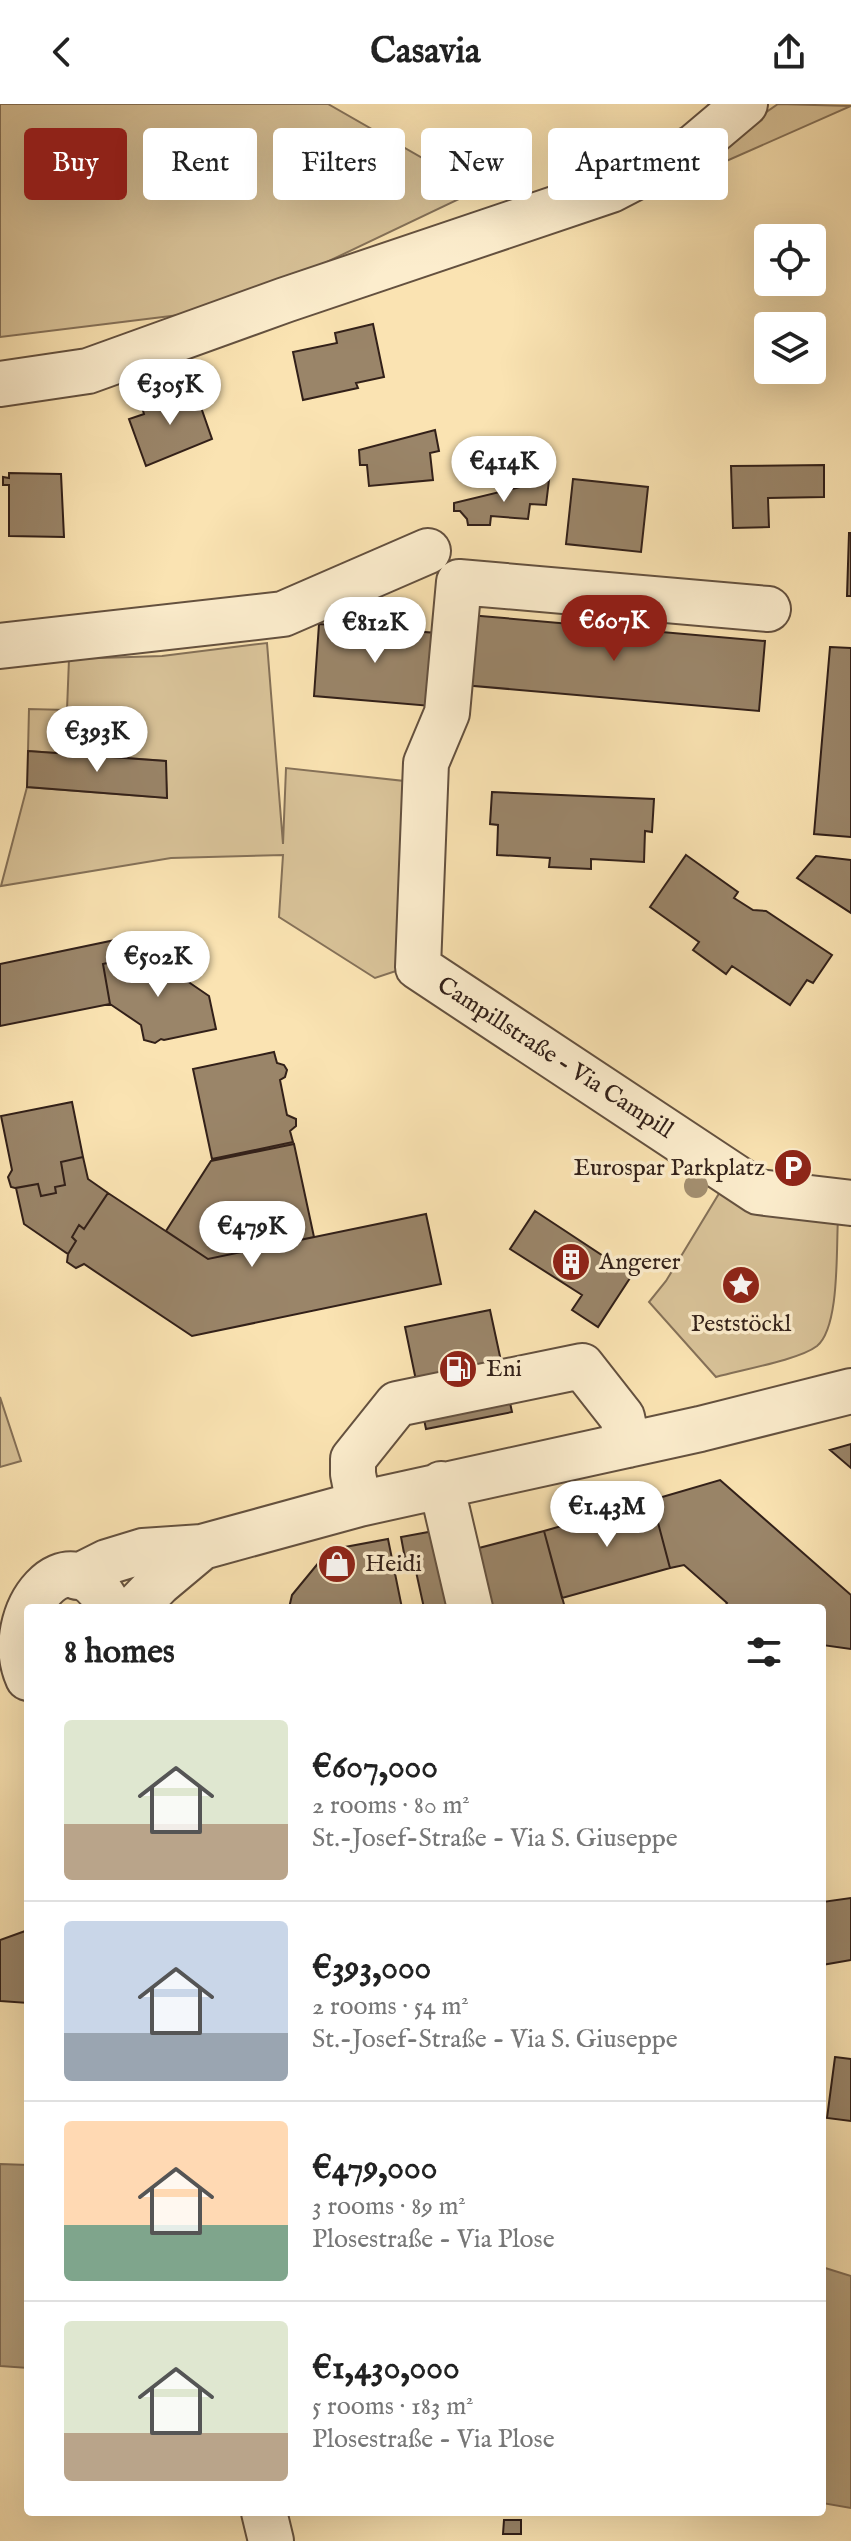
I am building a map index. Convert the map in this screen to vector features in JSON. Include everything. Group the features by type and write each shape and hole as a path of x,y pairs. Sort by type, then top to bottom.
{"street":[{"path":"0,384 88,371 285,300 611,190 694,147 745,104"},
{"path":"0,646 283,614 428,551"},
{"name":"Campillstraße - Via Campill","path":"768,609 459,582 447,713 426,763 418,967 758,1192 851,1203"},
{"path":"359,1504 353,1459 397,1404 582,1366 622,1417 628,1445"},
{"path":"77,1577 107,1562 143,1551 202,1547 441,1484 628,1445 851,1391"},
{"path":"441,1484 469,1604"},
{"path":"139,1604 202,1547"},
{"path":"15,1668 3,1635 3,1618 10,1601 11,1586 58,1574 77,1577 93,1586 107,1604"},
{"path":"265,2516 271,2541"}],"shaded area":[{"path":"0,104 328,104 370,128 273,128 273,200 405,200 405,148 421,157 421,200 457,200 228,309 0,337"},
{"path":"778,104 851,106 728,160 728,138"},
{"path":"267,643 283,844 286,768 404,781 396,971 375,978 279,917 283,855 171,858 1,886 27,787 167,798 165,761 28,751 29,709 67,710 69,659 162,656"},
{"path":"723,1187 838,1219 837,1267 830,1322 817,1346 783,1360 716,1377 649,1302 666,1281"},
{"path":"0,1397 21,1461 0,1467"},
{"path":"0,2164 24,2165 24,2368 0,2366"},
{"path":"826,2268 851,2276 851,2508 826,2504"}],"building":[{"path":"373,324 384,377 356,383 358,388 303,400 293,352 337,343 335,333"},
{"path":"195,390 212,439 146,466 129,419 144,414 140,401 160,394 162,402"},
{"path":"435,430 439,451 430,453 433,480 369,486 367,465 360,465 359,450"},
{"path":"824,465 824,497 768,498 769,527 733,528 731,466"},
{"path":"9,473 61,474 64,537 9,536 9,485 3,485 3,477 9,478"},
{"path":"573,479 648,487 641,552 566,544"},
{"path":"549,480 546,505 530,504 528,519 491,516 490,525 468,525 460,511 454,511 454,503"},
{"path":"849,533 851,596 847,596"},
{"path":"469,615 765,641 759,711 463,685"},
{"path":"319,624 437,633 431,706 314,696"},
{"path":"830,647 851,648 851,837 814,834"},
{"path":"28,751 166,761 167,798 27,787"},
{"path":"492,792 654,799 652,832 645,831 644,862 591,859 591,869 549,867 550,858 497,855 498,825 490,824"},
{"path":"686,855 738,892 734,898 753,910 766,911 832,955 813,983 807,980 790,1005 732,966 726,974 693,950 699,942 650,907"},
{"path":"816,856 851,860 851,913 797,878"},
{"path":"115,940 119,960 103,964 110,1004 0,1026 0,964"},
{"path":"146,953 209,996 216,1029 161,1039 155,1043 144,1040 141,1025 110,1004 103,964"},
{"path":"274,1052 277,1063 287,1070 280,1080 287,1115 296,1119 296,1126 290,1131 293,1142 212,1159 193,1069"},
{"path":"72,1102 83,1157 61,1162 65,1185 55,1187 56,1193 41,1196 38,1184 11,1187 8,1177 12,1170 1,1116"},
{"path":"294,1144 314,1237 208,1259 166,1231 211,1161"},
{"path":"83,1157 88,1179 108,1193 84,1229 79,1225 72,1237 76,1241 68,1254 24,1224 16,1188 38,1184 41,1196 56,1193 55,1187 65,1185 61,1162"},
{"path":"108,1193 208,1259 426,1214 441,1284 192,1336 84,1264 76,1268 67,1262 76,1241 72,1237 79,1225 84,1229"},
{"name":"Angerer","path":"535,1211 632,1275 598,1327 572,1310 582,1295 510,1249"},
{"name":"Eni","path":"490,1310 512,1412 426,1429 405,1327"},
{"path":"851,1444 851,1468 830,1450"},
{"path":"720,1480 851,1595 851,1649 826,1646 826,1604 726,1604 684,1565 670,1568 652,1500"},
{"path":"652,1500 670,1568 562,1598 544,1531"},
{"path":"434,1531 452,1604 423,1604 415,1567 407,1569 401,1537"},
{"path":"544,1531 564,1604 490,1604 475,1549"},
{"path":"388,1539 401,1604 290,1604 292,1595 329,1550"},
{"path":"851,1898 851,1960 826,1964 826,1901"},
{"path":"24,1931 24,2003 0,2001 0,1940"},
{"path":"835,2057 851,2059 851,2121 827,2118"},
{"path":"504,2520 521,2520 521,2534 503,2534"}],"place":[{"name":"Eurospar Parkplatz","path":"793,1168"},
{"name":"Angerer","path":"571,1262"},
{"name":"Peststöckl","path":"741,1285"},
{"name":"Eni","path":"458,1369"},
{"name":"Heidi","path":"337,1564"}]}
